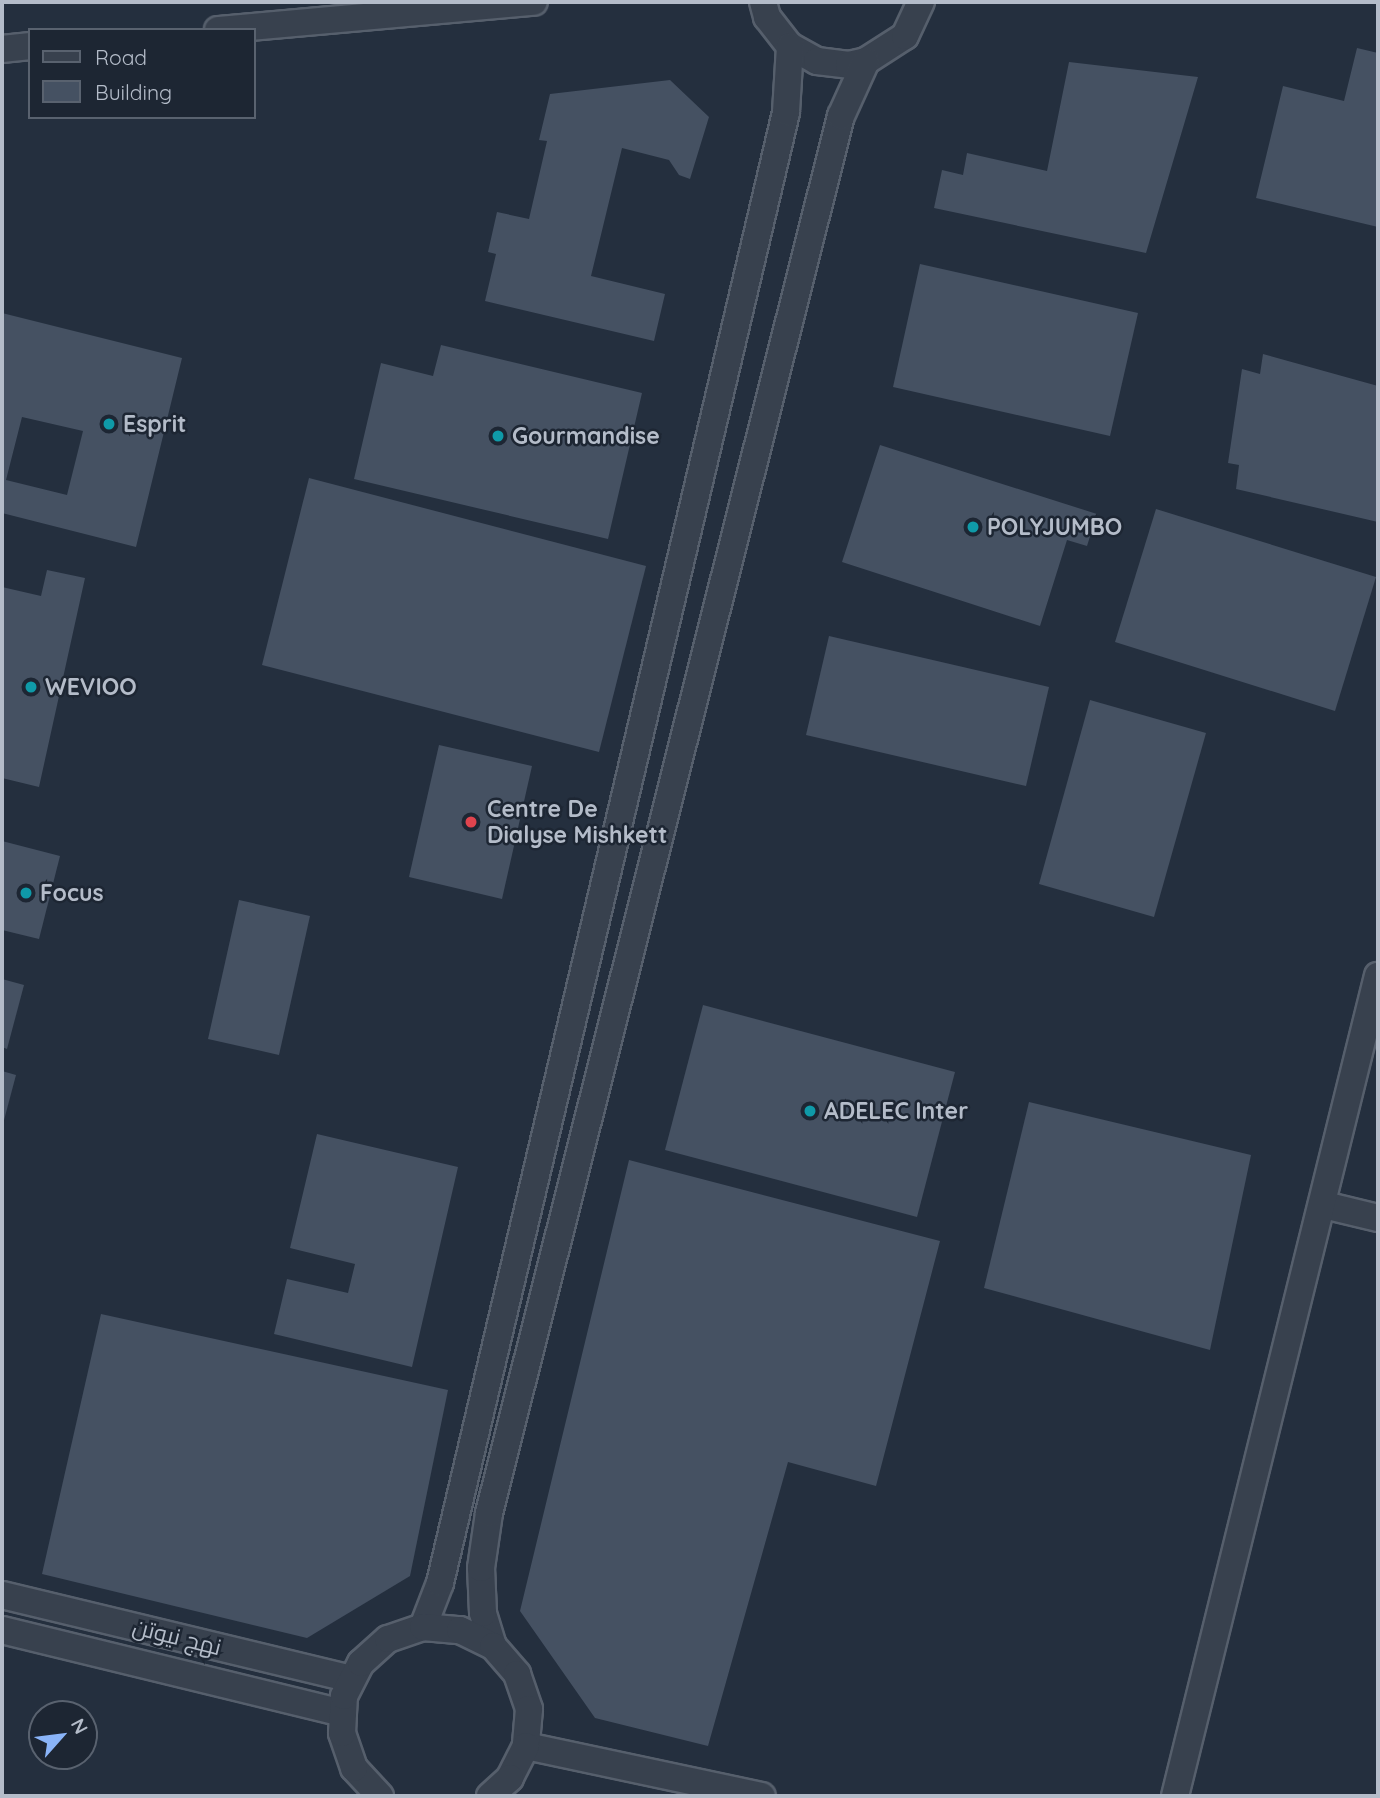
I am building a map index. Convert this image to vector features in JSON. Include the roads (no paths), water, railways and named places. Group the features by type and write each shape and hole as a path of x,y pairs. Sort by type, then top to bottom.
{"street":[{"path":"241,28 534,2"},
{"path":"764,2 767,17 790,46 817,61 866,61 905,36 921,2"},
{"path":"423,1628 440,1583 786,112 790,46"},
{"path":"2,49 28,47"},
{"path":"493,1646 483,1613 481,1568 489,1513 841,116 866,61"},
{"path":"611,851 654,859"},
{"path":"1175,1796 1324,1205 1378,976"},
{"path":"1324,1205 1378,1218"},
{"name":"نهج نيوتن","path":"2,1595 351,1679"},
{"path":"380,1796 354,1768 342,1733 343,1713 351,1679 388,1639 423,1628 460,1630 493,1646 517,1674 529,1709 526,1746 510,1779 490,1796"},
{"name":"نهج نيوتن","path":"2,1630 343,1713"},
{"path":"526,1746 762,1796"}],"place":[{"name":"Esprit","path":"109,424"},
{"name":"Gourmandise","path":"498,436"},
{"name":"POLYJUMBO","path":"973,527"},
{"name":"WEVIOO","path":"31,687"},
{"name":"Centre De Dialyse Mishkett","path":"471,822"},
{"name":"Focus","path":"26,893"},
{"name":"ADELEC Inter","path":"810,1111"}]}
